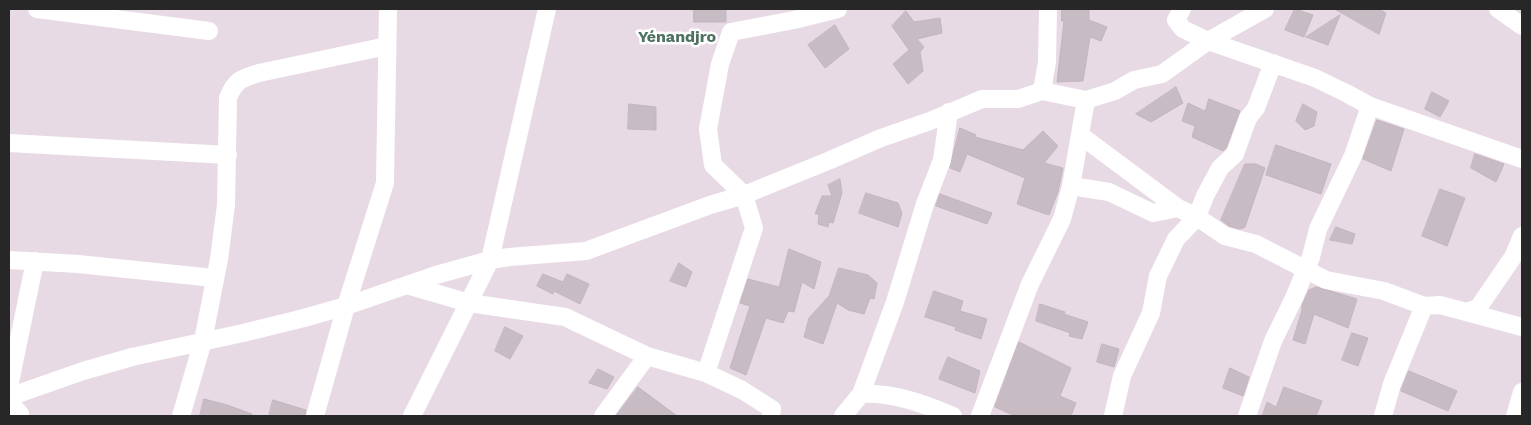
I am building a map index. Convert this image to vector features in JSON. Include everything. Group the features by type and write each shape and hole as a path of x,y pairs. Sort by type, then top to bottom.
{"street":[{"path":"37,9 209,31"},
{"path":"315,416 346,306 385,183 388,9"},
{"path":"412,416 490,260 547,9"},
{"path":"706,373 754,228 744,195 713,165 708,129 720,64 731,32 794,20 838,9"},
{"path":"1042,92 1047,62 1048,9"},
{"path":"1182,9 1176,20 1183,29 1208,41 1315,78 1370,106 1522,159"},
{"path":"20,416 9,399 83,371 132,357 243,333 346,306 406,285 490,260 586,251 702,208 744,195 881,138 930,121 982,99 1018,99 1042,92 1086,100 1115,91 1134,80 1162,74 1208,41 1265,9"},
{"path":"1498,9 1522,26"},
{"path":"181,416 203,341 219,259 226,205 228,98 233,86 244,78 259,72 387,46"},
{"path":"1113,416 1122,376 1151,314 1158,276 1176,240 1197,217 1205,196 1220,168 1235,154 1248,118 1256,108 1273,63"},
{"path":"980,416 1030,284 1062,219 1072,186 1086,100"},
{"path":"1247,416 1273,341 1311,257 1318,229 1353,156 1370,106"},
{"path":"843,416 861,394 895,302 925,204 942,160 949,112"},
{"path":"1080,136 1178,208 1197,217 1225,236 1256,244 1326,280 1384,292 1424,306 1440,304 1522,327"},
{"path":"9,143 228,155"},
{"path":"1072,186 1109,192 1153,213 1178,208"},
{"path":"1466,312 1478,308 1513,257 1522,236"},
{"path":"9,260 214,278"},
{"path":"9,386 35,261"},
{"path":"406,285 469,303 564,318 647,356 706,373 742,390 772,409 771,416"},
{"path":"1383,416 1392,384 1424,306"},
{"path":"603,416 647,356"},
{"path":"1515,416 1522,392"},
{"path":"861,394 879,393 930,406 953,416"}],"building":[{"path":"694,9 726,9 726,22 694,22"},
{"path":"1062,9 1089,9 1089,20 1107,27 1101,41 1090,37 1083,81 1057,82 1064,21 1062,21"},
{"path":"1295,9 1313,15 1304,37 1285,30"},
{"path":"1335,9 1378,9 1386,13 1379,34"},
{"path":"906,11 914,22 940,18 942,33 917,39 924,47 920,52 923,71 908,84 893,64 909,50 892,26"},
{"path":"1340,15 1328,45 1306,37"},
{"path":"835,25 849,49 825,68 808,45"},
{"path":"1176,87 1183,103 1151,122 1136,114"},
{"path":"1432,92 1449,101 1440,117 1425,109"},
{"path":"1209,99 1240,111 1226,148 1223,151 1192,137 1195,126 1182,121 1188,103 1205,111"},
{"path":"629,104 656,107 656,130 628,129"},
{"path":"1303,104 1317,112 1314,126 1305,130 1296,121"},
{"path":"1377,120 1404,129 1391,171 1363,159"},
{"path":"960,128 976,135 975,137 1023,150 1043,131 1058,146 1044,163 1063,168 1058,192 1049,215 1017,204 1025,178 967,154 960,172 950,168"},
{"path":"1276,145 1331,164 1321,194 1266,175"},
{"path":"1475,154 1504,164 1496,182 1471,168"},
{"path":"1245,164 1256,164 1265,168 1245,227 1240,229 1229,226 1221,220"},
{"path":"840,179 842,193 833,223 829,222 828,227 818,224 819,214 815,214 822,196 832,196 828,185"},
{"path":"1440,189 1465,198 1447,246 1422,236"},
{"path":"866,193 898,203 902,213 898,227 859,213"},
{"path":"940,194 992,213 987,224 936,206"},
{"path":"1336,227 1355,234 1352,244 1330,240"},
{"path":"789,249 821,262 814,289 802,282 794,312 788,311 783,323 766,318 746,375 730,368 750,306 740,303 748,279 779,287"},
{"path":"679,263 692,272 686,287 670,281"},
{"path":"839,268 868,275 877,283 874,299 870,298 864,314 848,310 837,303 823,344 804,337 809,318 829,296"},
{"path":"543,274 563,282 567,274 589,284 580,304 554,291 553,294 537,286"},
{"path":"1317,287 1357,299 1348,328 1314,314 1305,344 1293,340 1302,305 1309,290"},
{"path":"934,291 963,301 960,311 987,319 981,339 955,330 956,327 925,317"},
{"path":"1040,304 1088,322 1082,339 1069,336 1070,333 1036,321"},
{"path":"505,327 523,336 510,359 495,351"},
{"path":"1352,333 1368,338 1358,366 1342,360"},
{"path":"1019,342 1071,368 1060,396 1076,403 1071,416 1015,416 995,407"},
{"path":"1102,344 1119,349 1114,367 1097,362"},
{"path":"948,357 980,371 975,393 939,379"},
{"path":"1230,368 1249,377 1243,396 1223,388"},
{"path":"598,369 614,377 607,389 589,383"},
{"path":"1409,371 1457,391 1448,411 1401,391"},
{"path":"638,387 677,416 616,416"},
{"path":"1284,387 1322,401 1316,416 1262,416 1267,402 1276,407"},
{"path":"204,399 227,405 252,414 252,416 200,416"},
{"path":"273,400 306,410 305,416 269,416"}],"district":[{"name":"Yénandjro","path":"677,37"}]}
